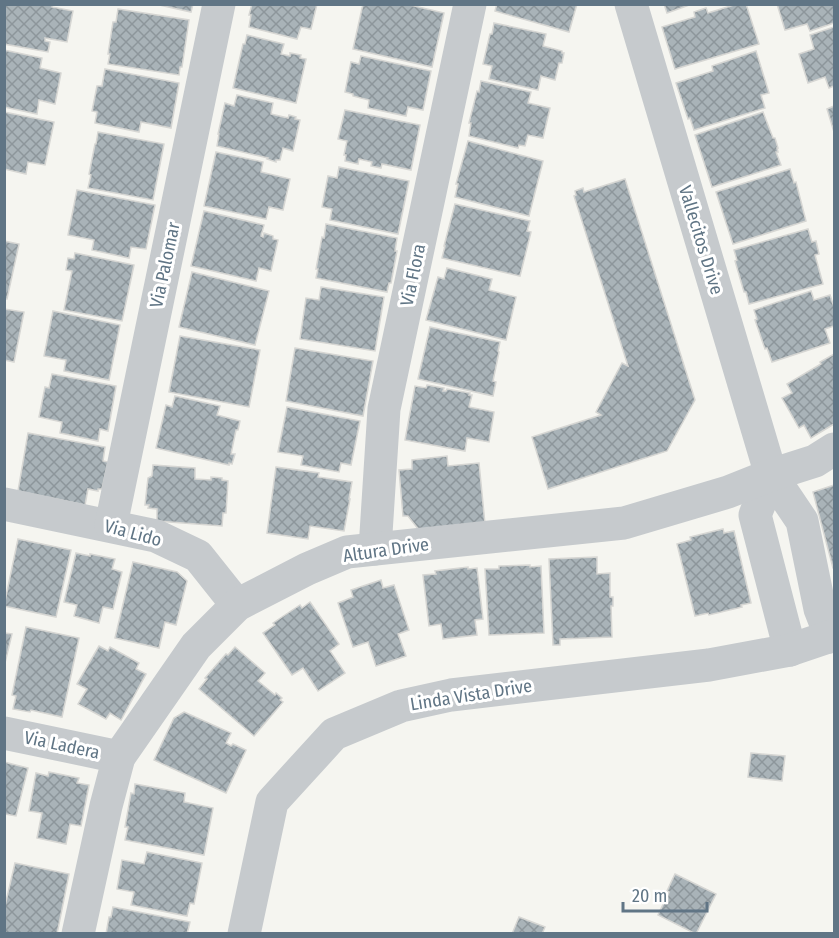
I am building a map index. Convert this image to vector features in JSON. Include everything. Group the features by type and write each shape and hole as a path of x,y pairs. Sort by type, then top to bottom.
{"street":[{"name":"Via Palomar","path":"111,525 219,4"},
{"name":"Via Flora","path":"375,549 384,409 470,4"},
{"name":"Vallecitos Drive","path":"632,4 771,475 801,521 820,609 833,636"},
{"name":"Altura Drive","path":"78,933 119,757 196,646 237,605 307,569 347,552 624,523 728,492 814,461 834,449"},
{"path":"771,475 755,515 790,650"},
{"name":"Via Lido","path":"4,504 156,536 198,556 237,605"},
{"name":"Linda Vista Drive","path":"244,933 272,802 334,734 401,706 451,695 709,665 790,650 833,636"},
{"name":"Via Ladera","path":"4,733 119,757"}],"building":[{"path":"4,4 53,4 52,7 73,11 67,42 45,38 45,41 50,42 48,52 4,44"},
{"path":"155,4 193,4 191,12"},
{"path":"252,4 317,4 311,29 301,27 297,39 249,27"},
{"path":"363,4 406,4 444,13 432,67 353,49"},
{"path":"497,4 577,4 569,32 495,11"},
{"path":"664,4 692,4 667,13"},
{"path":"737,4 746,4 759,44 675,69 662,27 695,17 694,12 706,8 708,13"},
{"path":"777,4 834,4 834,23 810,31 807,24 785,30"},
{"path":"118,9 189,20 179,75 108,64 113,22 116,22"},
{"path":"494,23 546,34 543,46 564,53 555,80 541,76 538,90 489,79 492,66 483,64"},
{"path":"834,27 834,86 829,88 825,77 808,83 799,54 814,49 810,35"},
{"path":"247,35 284,44 281,54 301,55 300,58 306,59 296,103 233,88"},
{"path":"4,50 42,58 40,68 61,73 55,104 39,100 37,114 4,107"},
{"path":"756,51 769,93 761,95 765,108 694,130 676,83 713,71 712,66"},
{"path":"361,56 431,71 423,110 408,107 406,116 368,108 369,100 345,92 351,62 359,64"},
{"path":"105,69 179,83 171,128 141,122 139,132 95,123 97,112 92,111 97,86 102,86"},
{"path":"481,81 531,92 528,103 550,108 543,138 528,135 525,146 519,145 518,148 469,136 471,123 469,123"},
{"path":"237,95 273,103 271,114 288,118 289,115 300,120 293,151 283,148 280,160 276,162 217,146 225,103 234,106"},
{"path":"834,106 834,132 827,109"},
{"path":"345,110 420,125 411,170 382,164 381,168 371,166 372,162 359,159 358,164 345,161 347,141 338,139"},
{"path":"4,112 54,122 45,165 28,162 26,174 4,169"},
{"path":"763,112 773,138 775,138 778,148 776,152 781,165 712,187 695,135"},
{"path":"98,132 164,144 153,200 88,188"},
{"path":"468,141 543,161 529,216 455,197 458,184 456,184"},
{"path":"216,152 263,162 261,172 290,179 283,210 269,207 266,219 204,206"},
{"path":"339,167 409,181 398,234 330,220 332,209 322,207 328,176 337,178"},
{"path":"790,169 794,183 796,182 806,221 733,244 716,192"},
{"path":"625,179 695,400 667,451 548,489 532,437 601,415 596,412 622,363 628,366 574,196 575,191 583,188 584,192"},
{"path":"77,190 155,205 146,249 131,247 129,258 92,250 94,240 68,235"},
{"path":"455,204 530,221 527,231 531,232 520,276 442,258"},
{"path":"204,211 264,225 261,236 263,237 264,233 278,240 271,271 259,268 256,281 191,266"},
{"path":"326,224 397,238 395,251 397,251 387,292 316,278"},
{"path":"808,229 812,242 816,241 819,254 815,255 823,284 749,304 735,261 737,260 734,250"},
{"path":"4,241 19,244 7,299 4,299"},
{"path":"75,253 134,265 122,321 64,310 72,271 66,270 68,258 74,259"},
{"path":"447,268 492,279 489,290 516,297 506,340 426,320 438,277 444,279"},
{"path":"192,272 269,291 255,345 179,327"},
{"path":"321,287 384,297 375,351 300,339 306,298 319,300"},
{"path":"811,291 814,300 830,295 834,307 834,326 825,329 830,343 772,362 767,348 765,349 754,310"},
{"path":"4,309 24,312 14,362 4,360"},
{"path":"53,311 120,325 109,380 64,371 66,360 44,356"},
{"path":"430,327 500,342 493,381 496,382 493,396 418,379"},
{"path":"180,336 260,350 249,407 169,392"},
{"path":"295,348 373,361 363,416 286,401"},
{"path":"834,354 834,424 811,438 804,425 799,428 782,398 792,393 787,384"},
{"path":"52,374 116,386 108,431 100,429 98,441 60,433 62,422 39,417 45,387 49,388"},
{"path":"427,385 444,388 443,391 447,389 470,393 469,395 472,395 469,407 494,412 489,442 467,438 465,451 405,440 415,386 426,388"},
{"path":"175,396 220,406 217,415 240,421 231,454 235,454 232,464 156,448 166,405 172,407"},
{"path":"287,407 360,421 351,465 341,463 339,472 301,465 303,456 278,452"},
{"path":"28,433 105,447 103,461 108,462 102,489 98,491 88,489 85,505 18,491"},
{"path":"447,456 448,466 479,463 485,524 419,530 408,516 403,516 399,470 412,469 412,460"},
{"path":"153,465 195,468 195,479 211,480 211,477 228,481 226,513 223,513 222,526 157,521 157,509 148,508 149,505 145,505 148,478 152,476"},
{"path":"276,467 319,473 318,477 352,482 344,531 310,526 308,539 267,533"},
{"path":"834,485 834,568 833,568 813,492"},
{"path":"723,529 724,533 734,531 751,603 709,615 708,613 695,616 677,544 691,540 690,537"},
{"path":"18,539 71,550 56,617 4,606"},
{"path":"76,553 115,559 112,569 122,572 113,609 103,607 99,623 74,616 77,605 64,602"},
{"path":"597,557 597,574 610,573 610,597 613,597 612,637 560,639 560,645 553,645 549,559"},
{"path":"133,562 177,572 187,581 176,625 165,622 159,648 115,638"},
{"path":"530,565 530,567 541,566 544,633 489,635 485,569"},
{"path":"468,567 468,569 477,568 483,619 475,620 477,635 443,639 441,624 429,626 423,575 436,574 435,571"},
{"path":"381,580 383,588 394,585 409,630 398,634 406,656 376,666 368,642 353,647 338,603 353,597 351,590"},
{"path":"310,602 339,644 330,651 345,673 318,691 303,668 292,675 263,633 275,625 273,623 300,605 302,608"},
{"path":"26,627 79,638 62,717 31,710 30,712 13,709 16,696 12,695"},
{"path":"4,633 12,634 4,667"},
{"path":"99,646 108,651 110,647 139,663 136,669 146,674 121,720 110,713 106,719 78,704 87,689 77,684"},
{"path":"235,647 265,673 258,681 282,698 280,700 283,702 254,736 199,689 207,679 205,678"},
{"path":"184,712 231,733 226,743 246,750 226,793 154,760 174,718"},
{"path":"751,753 785,756 782,781 748,777"},
{"path":"4,762 28,768 16,816 5,814 5,818"},
{"path":"49,772 79,778 77,783 89,785 81,826 70,824 66,844 37,838 42,813 29,811 36,773 48,776"},
{"path":"135,784 185,793 184,802 213,808 204,855 125,840 131,793 134,794"},
{"path":"147,852 202,863 194,904 190,903 187,916 131,905 134,892 117,889 122,860 144,864"},
{"path":"15,863 69,874 57,934 4,934 4,910"},
{"path":"675,874 716,894 696,934 658,915"},
{"path":"113,907 190,922 187,934 106,934"},
{"path":"519,917 545,927 542,934 512,934"}]}
